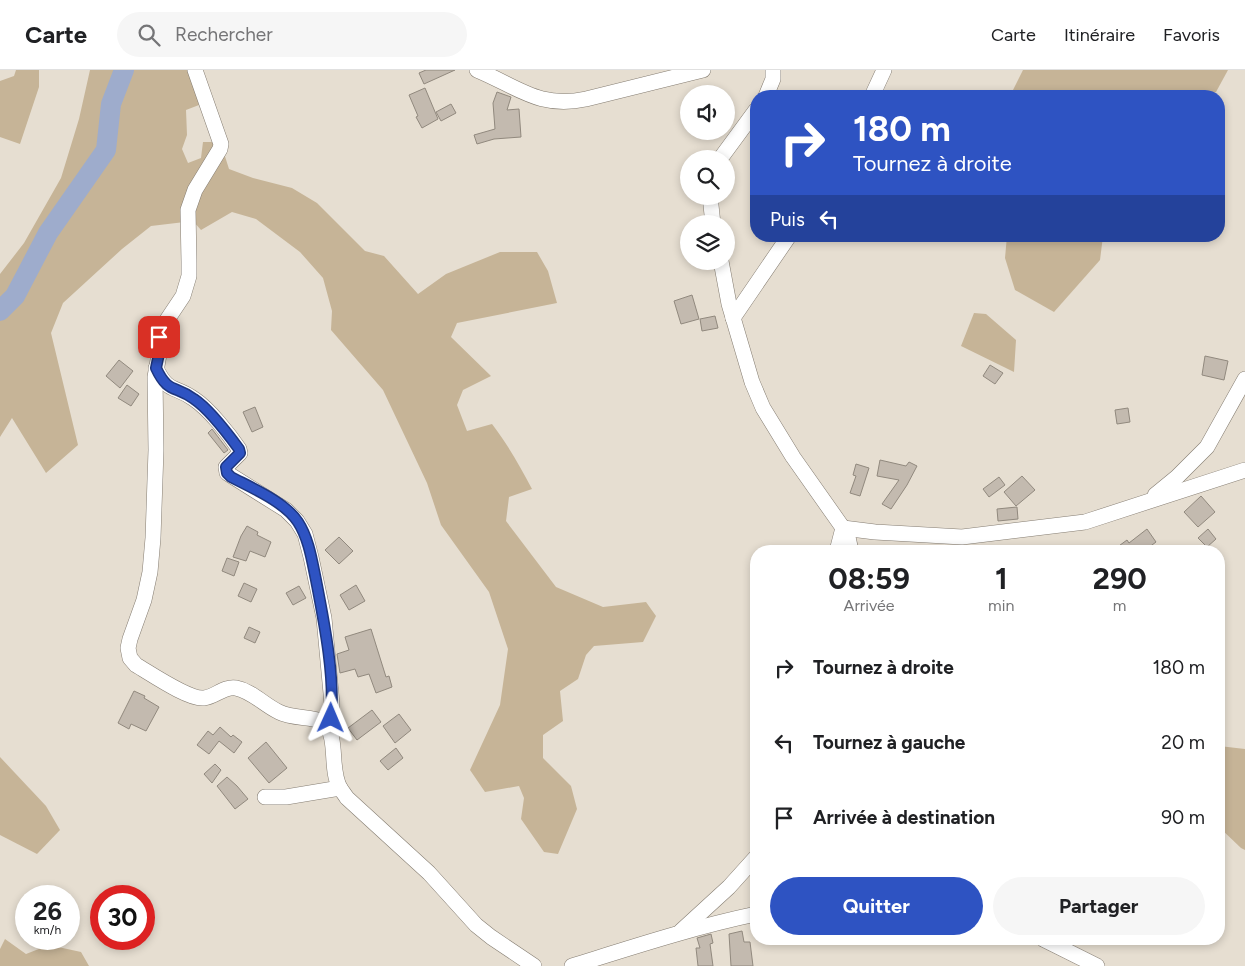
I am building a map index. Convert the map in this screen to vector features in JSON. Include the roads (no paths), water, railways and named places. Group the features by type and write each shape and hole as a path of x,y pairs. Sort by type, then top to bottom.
{"street":[{"path":"195,70 221,144 220,149 195,190 188,210 189,276 183,296 159,332 160,349 154,377 156,450 150,572 144,600 130,639 128,648 130,658 136,664 193,696 211,697 224,689 237,688 280,713 324,722 330,731"},
{"path":"478,70 545,101 573,102 703,70"},
{"path":"875,90 884,70"},
{"path":"769,90 774,71"},
{"path":"727,150 750,118"},
{"path":"733,318 785,242"},
{"path":"723,270 733,318 752,382 763,408 785,444 843,528 850,545"},
{"path":"156,368 165,383 173,389 195,399 204,407 239,449 238,457 226,467 227,473 286,510 297,520 304,534 324,618 332,704 330,731 336,779 340,788 347,798 429,873 476,925 534,966"},
{"path":"1148,501 1207,447 1245,379"},
{"path":"843,528 875,532 962,537 1085,522 1245,470"},
{"path":"839,545 843,528"},
{"path":"265,797 286,797 340,788"},
{"path":"678,934 729,887 750,864"},
{"path":"572,966 678,934 750,916"},
{"path":"1058,945 1097,966"}],"waterway":[{"path":"0,311 15,296 48,233 106,150 111,104 124,70"}]}
